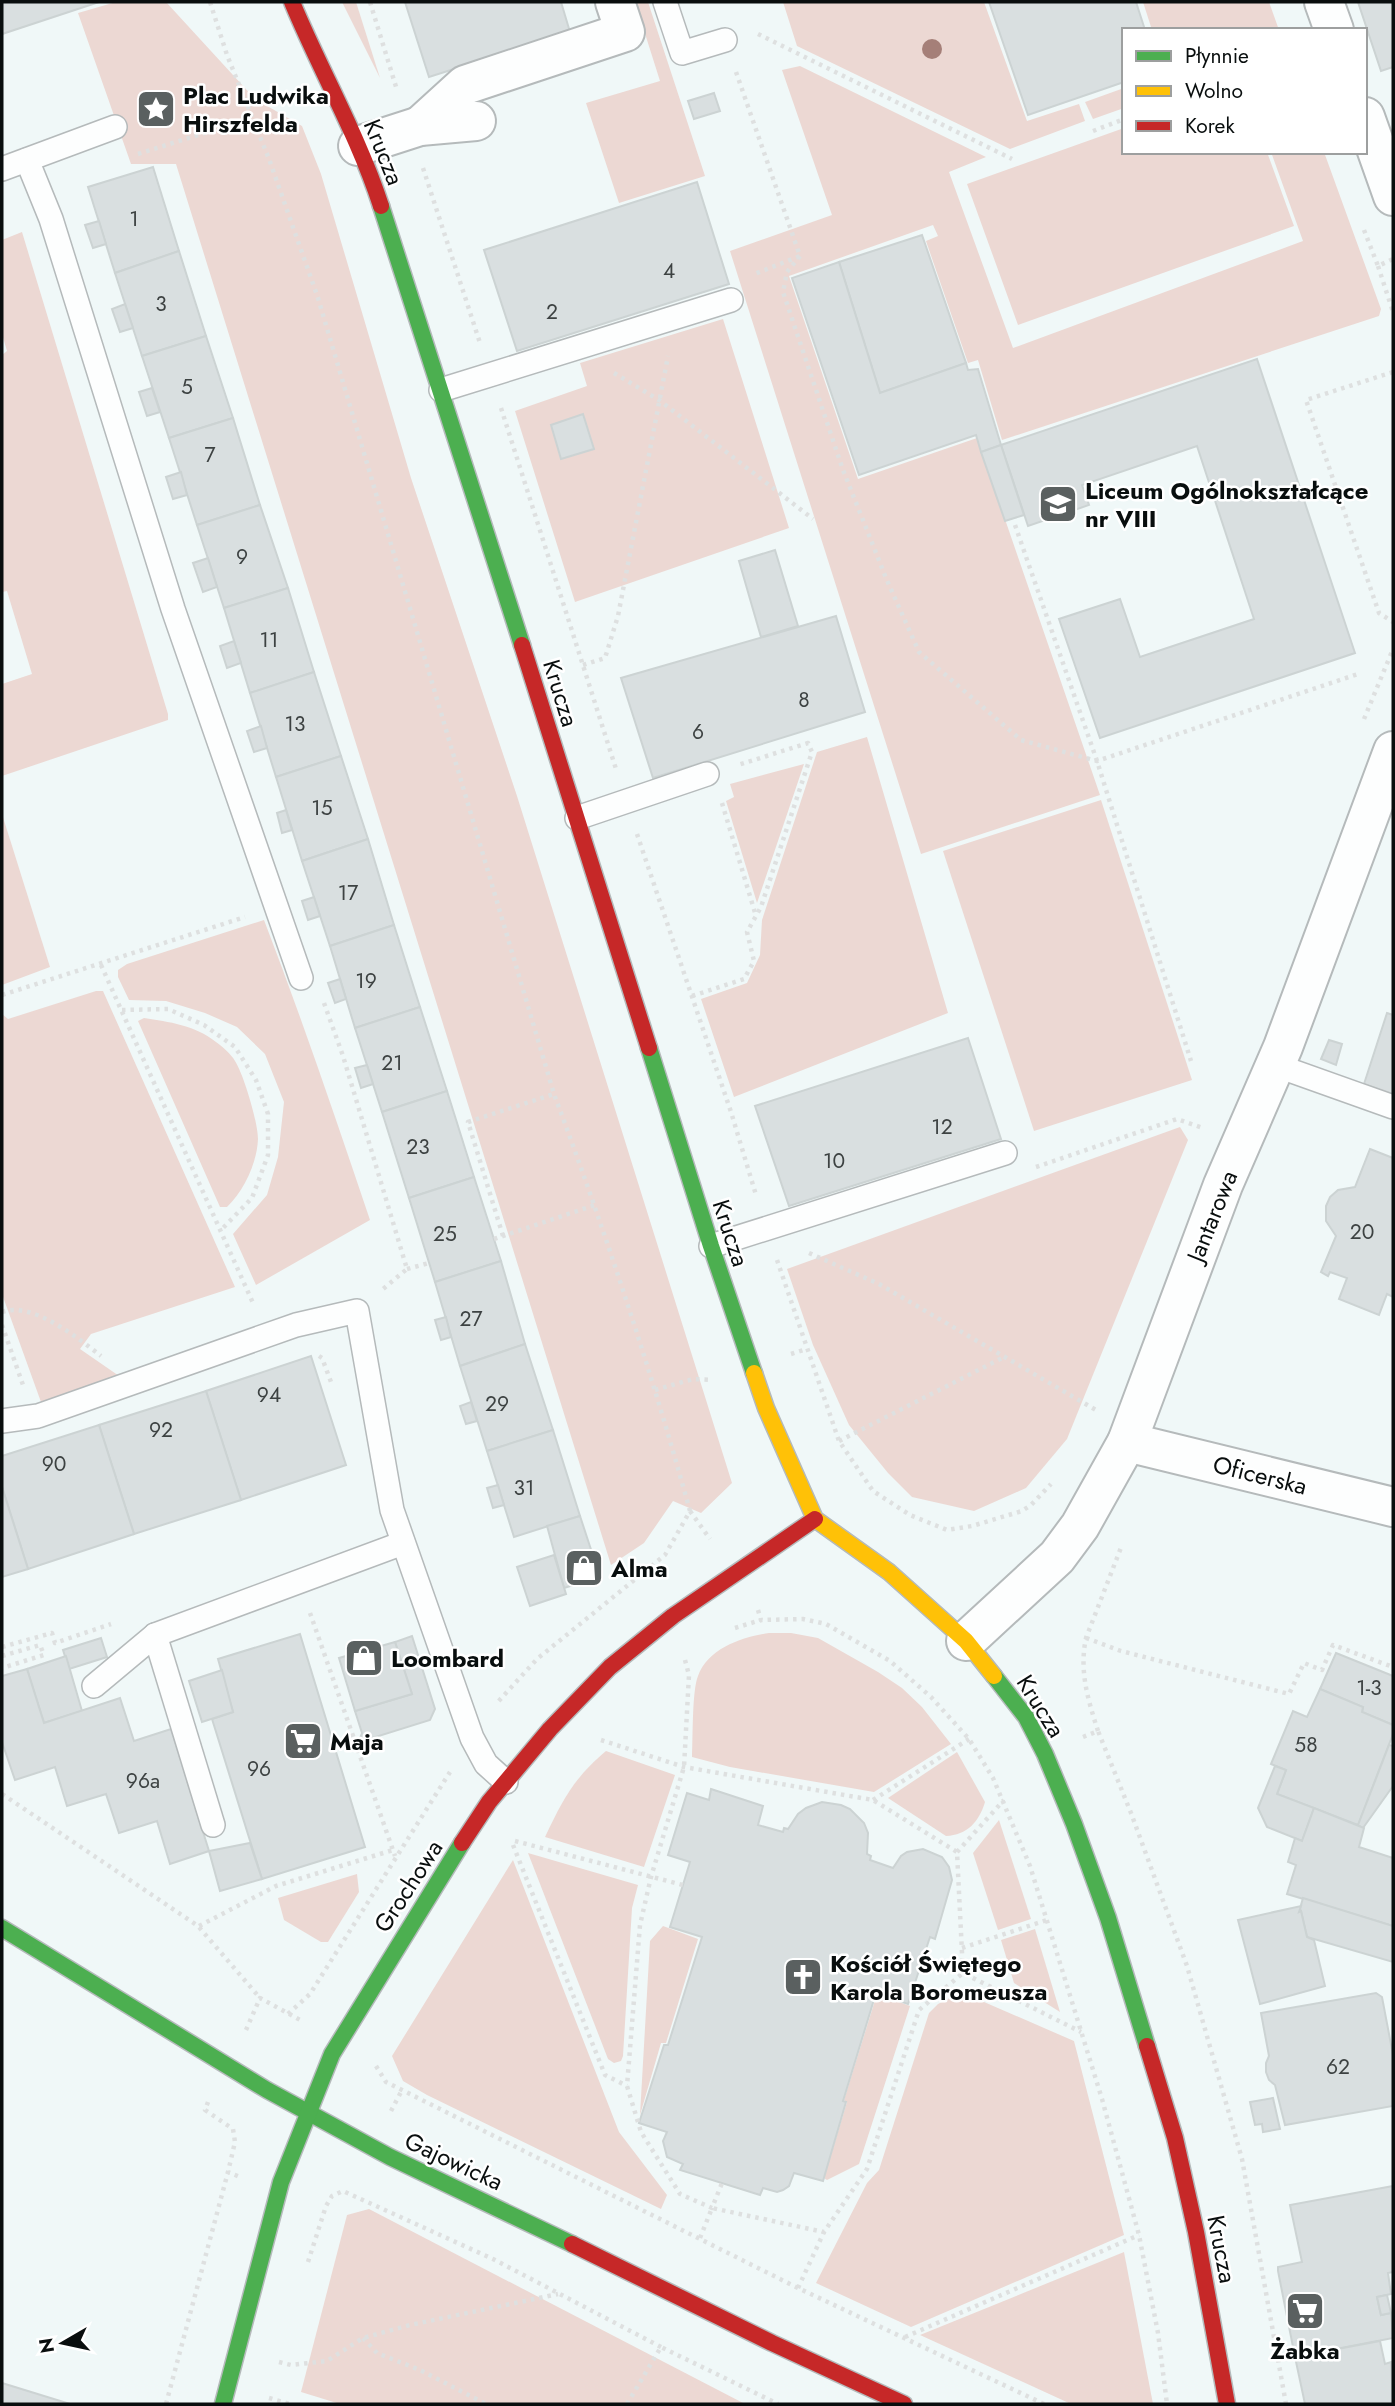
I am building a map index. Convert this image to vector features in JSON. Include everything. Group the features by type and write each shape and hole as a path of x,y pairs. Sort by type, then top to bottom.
{"street":[{"name":"Krucza","path":"292,2 333,88 379,196 759,1390 815,1519 889,1572 966,1641 1026,1717 1062,1794 1100,1896 1175,2138 1196,2232 1227,2404"},
{"path":"420,126 464,85 625,32 615,2"},
{"path":"1324,2 1333,28"},
{"path":"358,146 420,126 476,121"},
{"path":"1367,123 1393,196"},
{"name":"Jantarowa","path":"966,1641 1057,1557 1080,1526 1128,1442 1223,1185 1275,1065 1393,751"},
{"name":"Oficerska","path":"1128,1442 1393,1507"},
{"name":"Grochowa","path":"223,2404 281,2182 332,2054 437,1880 489,1802 550,1729 610,1667 673,1616 815,1519"},
{"name":"Gajowicka","path":"2,1928 308,2113 390,2157 498,2207 772,2343 904,2404"}],"lane":[{"path":"665,2 682,53 725,40"},
{"path":"2,169 115,127"},
{"path":"27,160 40,187 55,232 173,609 301,978"},
{"path":"442,390 731,300"},
{"path":"577,818 710,774"},
{"path":"1275,1065 1393,1107"},
{"path":"711,1246 1005,1153"},
{"path":"2,1421 38,1416 296,1325 357,1311 392,1510 472,1738 486,1764 506,1782"},
{"path":"94,1686 155,1635 403,1543"},
{"path":"155,1635 213,1825"}],"path":[{"path":"210,2 227,55 269,159 318,299 555,1094 595,1205 655,1390 690,1511 712,1541"},
{"path":"800,256 725,40 755,32 1012,159"},
{"path":"1093,131 1122,120"},
{"path":"731,300 739,280 800,256"},
{"path":"800,256 787,272 783,292 843,470 919,652 1021,740 1097,761 1361,673"},
{"path":"1378,266 1393,312"},
{"path":"583,665 605,658 618,616 676,317"},
{"path":"571,348 659,400 813,519"},
{"path":"1393,372 1306,400 1379,613 1393,622"},
{"path":"1015,525 1097,761 1191,1061"},
{"path":"594,699 839,1441 873,1491 910,1515 947,1530 972,1526 1022,1511 1031,1505"},
{"path":"692,996 744,979 754,961 747,932 756,916 761,906 812,752 808,743 710,774 756,916"},
{"path":"2,995 102,965 275,907"},
{"path":"102,965 267,1335"},
{"path":"122,1010 167,1009 204,1025 235,1047 256,1080 268,1114 268,1155 252,1198 221,1230"},
{"path":"503,1236 468,1122 555,1094"},
{"path":"494,1239 595,1205"},
{"path":"805,1251 879,1284 1096,1410"},
{"path":"407,1269 429,1263"},
{"path":"2,1311 11,1308 34,1313 88,1345 135,1382"},
{"path":"788,1355 807,1349"},
{"path":"311,1351 323,1358 335,1394"},
{"path":"839,1441 1006,1356"},
{"path":"655,1390 692,1379 715,1380"},
{"path":"2,1794 198,1926 260,1998 288,2014 310,1994 487,1715 537,1659 665,1555 690,1511"},
{"path":"1125,1536 1086,1639 1083,1673 1087,1697 1186,1966 1242,2159 1286,2404"},
{"path":"758,1609 761,1620"},
{"path":"730,1630 761,1620 803,1619 826,1624 847,1635 890,1661 931,1698 969,1739 993,1778 1030,1866 1082,2033 1139,2235 1158,2333 1167,2404"},
{"path":"1086,1639 1121,1651 1289,1694 1304,1663 1322,1670 1333,1645 1393,1667"},
{"path":"2,1656 40,1645 44,1655 2,1668"},
{"path":"675,1661 684,1653 689,1675 684,1768 640,1925 627,2086 641,2132 680,2194 712,2208 824,2232"},
{"path":"326,1663 395,1857"},
{"path":"605,1730 598,1739 684,1768 873,1800 957,1852"},
{"path":"1082,1738 1098,1731"},
{"path":"873,1800 969,1739"},
{"path":"993,1778 1000,1774"},
{"path":"963,1973 957,1852 1004,1800"},
{"path":"503,1852 519,1830"},
{"path":"511,1840 683,1885"},
{"path":"511,1840 606,2075 627,2086"},
{"path":"198,1926 276,1886 393,1850"},
{"path":"962,1948 1047,1920"},
{"path":"922,1962 963,1973 1082,2033"},
{"path":"798,2288 824,2232 867,2169 919,2010 963,1973"},
{"path":"246,2031 260,1998"},
{"path":"373,2062 386,2082 798,2288 1044,2404"},
{"path":"389,2115 402,2090"},
{"path":"166,2404 235,2142 233,2129 205,2110 209,2102"},
{"path":"228,2172 242,2178"},
{"path":"700,2238 722,2183"},
{"path":"305,2272 326,2206 332,2196 343,2191 493,2259 661,2347 778,2404"},
{"path":"904,2338 1139,2235"},
{"path":"279,2362 291,2365 327,2361 363,2337 559,2294"},
{"path":"363,2337 377,2353 420,2370 486,2404"},
{"path":"627,2404 661,2347"},
{"path":"276,2374 282,2350"},
{"path":"273,2386 269,2398 290,2404"}],"shaded area":[{"path":"116,2 166,2 255,99 302,126 321,174 411,478 517,796 732,1483 701,1513 673,1501 644,1543 611,1565 176,164 131,164 78,13"},
{"path":"342,2 356,2 380,78"},
{"path":"635,2 648,2 705,176 619,203 586,103 660,81"},
{"path":"783,2 984,2 1027,121 1079,104 1085,121 1010,149 797,46"},
{"path":"1143,2 1269,2 1278,28 1151,28"},
{"path":"800,66 986,157 949,172 1013,348 1303,241 1272,154 1325,154 1381,309 1379,316 1002,440 978,360 968,363 926,241 938,236 933,225 789,276 858,479 977,438 1100,795 921,854 730,251 832,215 782,70"},
{"path":"1122,89 1122,109 1093,119 1085,102"},
{"path":"1122,129 1122,154 1268,154 1294,226 1018,325 967,184"},
{"path":"22,232 168,720 2,776 2,684 32,674 7,591 2,592 2,355 7,351 2,334 2,240"},
{"path":"723,319 789,528 575,602 515,411 587,386 580,363"},
{"path":"867,737 948,1013 734,1097 701,999 747,983 760,955 762,920 817,752"},
{"path":"804,764 757,903 726,801 734,797 730,784"},
{"path":"1101,800 1192,1080 1034,1131 943,851"},
{"path":"2,814 50,967 2,985"},
{"path":"264,920 370,1220 256,1285 233,1234 267,1195 278,1157 284,1102 265,1054 237,1027 205,1013 166,1001 129,1000 118,977 118,970 127,964"},
{"path":"103,991 235,1287 91,1334 80,1349 122,1378 41,1402 2,1294 2,1014 8,1019"},
{"path":"144,1018 182,1025 208,1036 224,1048 239,1068 253,1111 258,1139 248,1176 227,1207 220,1207 138,1021"},
{"path":"1180,1127 1188,1140 1067,1439 1026,1488 974,1511 912,1497 888,1473 849,1425 813,1345 787,1269"},
{"path":"769,1633 791,1633 818,1638 878,1672 902,1688 922,1707 951,1744 874,1792 730,1767 692,1757 695,1692 703,1666 718,1651 738,1641"},
{"path":"606,1751 675,1775 644,1867 545,1837 570,1790"},
{"path":"957,1752 985,1802 971,1826 960,1833 946,1836 888,1798"},
{"path":"999,1820 1031,1919 998,1930 973,1853"},
{"path":"528,1853 638,1885 632,1908 621,2061 614,2063 608,2059"},
{"path":"513,1860 619,2132 667,2195 661,2209 427,2095 403,2081 392,2056"},
{"path":"357,1874 359,1892 328,1942 321,1942 284,1920 278,1898"},
{"path":"663,1926 698,1939 666,2043 661,2043 640,2115 650,1941"},
{"path":"1035,1929 1060,2012 1014,1983 1001,1940"},
{"path":"961,1992 1074,2041 1124,2235 911,2327 816,2283 867,2183 879,2170 929,2013 938,2004"},
{"path":"877,1994 910,2006 859,2164 827,2180 824,2178 847,2102 844,2100"},
{"path":"369,2209 745,2404 340,2404 301,2392 347,2215"},
{"path":"1124,2252 1153,2404 1071,2404 920,2335"}],"building":[{"path":"2,2 99,2 2,34"},
{"path":"405,2 561,2 570,32 429,77"},
{"path":"989,2 1136,2 1144,28 1122,28 1122,83 1028,115"},
{"path":"1358,2 1393,2 1393,67 1381,71"},
{"path":"714,93 720,111 694,119 688,101"},
{"path":"153,167 179,251 115,273 88,187"},
{"path":"697,182 729,284 517,351 484,250"},
{"path":"99,221 106,244 93,248 85,225"},
{"path":"922,235 966,363 880,393 839,262"},
{"path":"179,251 206,336 142,356 115,273"},
{"path":"839,262 880,393 966,363 968,370 978,369 1001,445 981,452 976,435 859,475 792,278"},
{"path":"125,304 133,328 120,332 112,309"},
{"path":"206,336 233,418 169,438 142,356"},
{"path":"1257,359 1355,653 1100,738 1059,619 1120,599 1140,657 1254,619 1197,446 1082,485 1089,505 1028,526 1001,445"},
{"path":"152,388 160,412 147,416 139,392"},
{"path":"583,414 594,449 561,459 551,425"},
{"path":"233,418 260,505 197,525 169,438"},
{"path":"1001,445 1024,515 1005,521 981,452"},
{"path":"181,472 187,495 173,499 166,477"},
{"path":"260,505 288,588 224,608 197,525"},
{"path":"775,550 798,626 761,637 739,561"},
{"path":"208,558 217,587 203,592 193,563"},
{"path":"288,588 314,672 250,693 224,608"},
{"path":"836,616 865,712 653,778 621,678"},
{"path":"234,641 241,663 227,668 220,646"},
{"path":"314,672 341,756 276,777 250,693"},
{"path":"261,726 267,748 254,752 247,731"},
{"path":"341,756 368,839 302,861 276,777"},
{"path":"286,810 292,830 282,833 277,813"},
{"path":"368,839 394,925 330,946 302,861"},
{"path":"314,897 320,916 308,920 302,901"},
{"path":"394,925 420,1007 355,1028 330,946"},
{"path":"340,979 346,999 335,1003 328,983"},
{"path":"420,1007 447,1091 382,1112 355,1028"},
{"path":"1387,1013 1393,1015 1393,1094 1364,1084"},
{"path":"968,1038 1001,1139 789,1206 755,1106"},
{"path":"1329,1040 1342,1044 1336,1065 1321,1059"},
{"path":"367,1065 373,1084 361,1088 355,1068"},
{"path":"447,1091 474,1177 409,1198 382,1112"},
{"path":"1370,1149 1393,1158 1393,1297 1387,1294 1379,1315 1339,1299 1347,1278 1330,1272 1328,1276 1321,1272 1336,1236 1326,1221 1326,1206 1330,1197 1338,1190 1355,1187"},
{"path":"474,1177 501,1261 435,1282 409,1198"},
{"path":"501,1261 525,1344 460,1366 435,1282"},
{"path":"446,1317 451,1337 441,1340 435,1320"},
{"path":"525,1344 553,1430 487,1451 460,1366"},
{"path":"311,1356 346,1465 241,1500 206,1391"},
{"path":"206,1391 241,1500 134,1534 99,1425"},
{"path":"471,1402 477,1421 466,1424 460,1406"},
{"path":"99,1425 134,1534 28,1569 2,1487 2,1456"},
{"path":"553,1430 580,1516 514,1537 487,1451"},
{"path":"498,1485 504,1505 493,1508 487,1488"},
{"path":"2,1487 28,1569 2,1577"},
{"path":"580,1516 600,1577 564,1588 547,1526"},
{"path":"554,1555 566,1594 530,1606 517,1567"},
{"path":"300,1634 365,1847 262,1879 212,1719 233,1712 218,1659"},
{"path":"412,1636 435,1709 430,1720 372,1738 368,1745 359,1741 362,1733 355,1711 412,1694 395,1642"},
{"path":"101,1638 107,1657 69,1669 63,1650"},
{"path":"395,1642 412,1694 355,1711 339,1658"},
{"path":"1336,1653 1393,1676 1393,1725 1362,1712 1363,1707 1320,1689"},
{"path":"66,1656 82,1711 44,1723 27,1669"},
{"path":"27,1669 44,1723 120,1698 134,1741 171,1729 209,1851 170,1864 157,1821 119,1833 106,1794 67,1806 55,1767 15,1780 2,1742 2,1676"},
{"path":"222,1670 233,1712 202,1722 189,1681"},
{"path":"1320,1689 1363,1707 1362,1712 1393,1725 1393,1734 1358,1825 1277,1794 1286,1770 1271,1764 1293,1711 1307,1717"},
{"path":"1389,1745 1393,1746 1393,1786 1363,1828 1358,1825"},
{"path":"1275,1766 1286,1770 1277,1794 1314,1808 1302,1841 1267,1827 1258,1808"},
{"name":"Kościół Świętego Karola Boromeusza","path":"711,1789 763,1806 758,1825 783,1832 806,1808 822,1802 841,1805 850,1809 864,1823 868,1833 867,1854 871,1856 870,1860 893,1868 907,1852 923,1849 942,1857 949,1867 952,1880 935,1939 930,1937 908,2004 876,1993 843,2101 846,2102 823,2181 794,2173 789,2186 783,2190 777,2192 763,2188 760,2195 680,2170 683,2164 667,2157 663,2141 667,2132 639,2123 664,2045 668,2045 702,1937 670,1927 690,1862 668,1855 687,1793 709,1800"},
{"path":"1314,1808 1364,1828 1359,1847 1393,1858 1393,1926 1287,1894 1296,1865 1288,1862 1295,1838 1302,1841"},
{"path":"250,1843 262,1879 220,1891 209,1851"},
{"path":"1303,1898 1393,1926 1393,1962 1307,1937 1301,1911 1299,1912"},
{"path":"1301,1906 1299,1912 1301,1911 1307,1937 1314,1940 1325,1986 1260,2004 1238,1920"},
{"path":"1376,1993 1382,1997 1393,2055 1393,2106 1285,2125 1275,2085 1266,2072 1269,2056 1261,2013"},
{"path":"1273,2098 1280,2129 1263,2132 1262,2124 1255,2125 1250,2102"},
{"path":"1393,2186 1393,2272 1388,2273 1391,2294 1377,2297 1381,2315 1391,2313 1393,2338 1295,2357 1278,2271 1278,2267 1302,2262 1290,2205"},
{"path":"1387,2295 1391,2313 1381,2315 1377,2297"},
{"path":"1380,2341 1385,2364 1391,2362 1393,2404 1305,2404 1295,2357"},
{"path":"2,2383 70,2404 2,2404"}],"traffic: fast":[{"path":"381,206 522,645"},
{"path":"649,1048 754,1373"},
{"path":"994,1676 1026,1717 1045,1754 1074,1824 1108,1918 1147,2046"},
{"path":"223,2404 281,2182 332,2054 462,1843"},
{"path":"2,1928 267,2090 390,2157 572,2244"}],"traffic: slow":[{"path":"754,1373 766,1408 815,1519 889,1572 966,1641 994,1676"}],"traffic: jam":[{"path":"292,2 350,128 381,206"},
{"path":"522,645 649,1048"},
{"path":"462,1843 489,1802 550,1729 610,1667 673,1616 815,1519"},
{"path":"1147,2046 1175,2138 1196,2232 1227,2404"},
{"path":"572,2244 772,2343 904,2404"}],"place":[{"name":"Plac Ludwika Hirszfelda","path":"156,109"},
{"name":"Liceum Ogólnokształcące nr VIII","path":"1058,504"},
{"name":"Alma","path":"584,1568"},
{"name":"Loombard","path":"364,1658"},
{"name":"Maja","path":"303,1741"},
{"name":"Kościół Świętego Karola Boromeusza","path":"803,1977"},
{"name":"Żabka","path":"1305,2311"}]}
